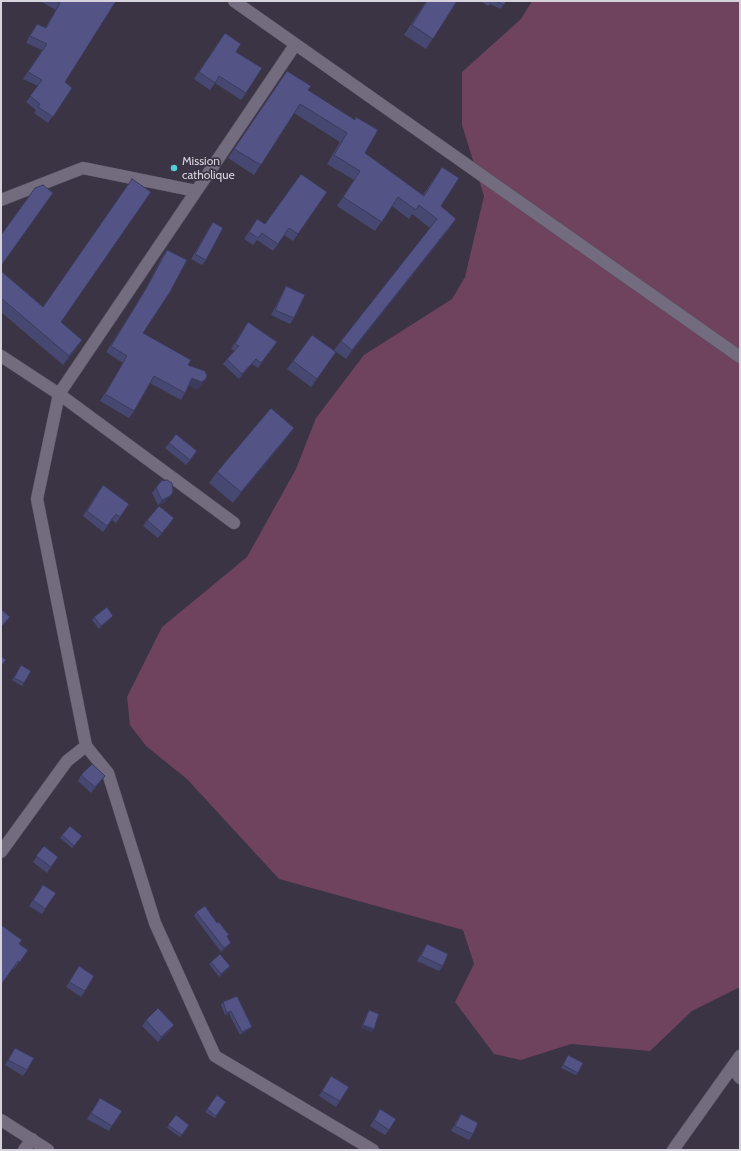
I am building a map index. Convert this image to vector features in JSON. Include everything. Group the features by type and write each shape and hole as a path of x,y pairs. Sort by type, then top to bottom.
{"street":[{"path":"234,1 740,357"},
{"path":"296,45 58,394 38,499 86,746 108,773 155,923 215,1056 373,1150"},
{"path":"1,200 83,168 196,191"},
{"path":"1,356 58,394 234,523"},
{"path":"1,852 67,761 86,746"},
{"path":"673,1150 740,1056"},
{"path":"732,1067 740,1078"},
{"path":"1,1120 48,1150"},
{"path":"24,1150 32,1139"}],"shaded area":[{"path":"532,1 740,1 740,987 692,1011 650,1051 571,1044 521,1060 494,1054 455,1002 474,964 463,930 279,879 187,779 146,746 130,725 127,697 162,627 247,557 296,469 316,418 364,355 452,299 465,277 484,196 462,125 462,72 521,19"}],"building":[{"path":"56,1 116,1 65,82 72,88 53,117 38,107 40,104 30,96 42,80 28,72 47,44 30,36 37,24 46,28 60,3"},
{"path":"427,1 457,1 433,39 412,25"},
{"path":"496,1 506,1 504,5"},
{"path":"225,33 241,44 236,52 262,68 246,93 219,76 215,83 199,72"},
{"path":"287,71 311,86 308,90 355,120 356,117 378,130 365,153 424,196 442,167 459,178 441,206 456,219 352,350 341,341 437,219 419,205 416,210 398,197 382,222 343,197 360,171 334,155 347,133 300,104 261,165 234,149"},
{"path":"301,174 327,192 298,234 289,228 278,244 262,233 258,238 249,232 257,219 265,224"},
{"path":"132,179 151,192 61,322 82,340 69,356 1,298 1,271 43,307"},
{"path":"43,185 53,193 1,266 1,235 35,188"},
{"path":"213,222 223,228 206,260 195,254"},
{"path":"167,250 187,260 170,292 143,333 191,360 188,365 205,371 207,376 205,380 201,382 192,378 185,393 154,376 134,411 105,394 127,356 111,346 147,287"},
{"path":"286,286 305,295 294,318 275,310"},
{"path":"248,322 277,342 261,363 256,359 242,374 227,359 239,346 235,344"},
{"path":"312,335 336,352 317,379 293,361"},
{"path":"271,408 294,428 241,492 217,472"},
{"path":"176,434 197,451 190,460 169,443"},
{"path":"167,480 172,483 173,492 170,496 162,500 156,488 161,481"},
{"path":"103,485 129,504 120,517 116,514 107,526 87,511"},
{"path":"159,506 174,518 162,533 147,520"},
{"path":"107,607 113,616 101,626 94,617"},
{"path":"1,609 10,617 1,627"},
{"path":"1,656 6,660 1,666"},
{"path":"21,665 31,671 24,683 14,678"},
{"path":"92,764 105,776 95,787 81,775"},
{"path":"70,826 82,836 74,846 62,835"},
{"path":"44,846 58,857 51,867 36,856"},
{"path":"43,885 56,893 45,909 33,900"},
{"path":"205,906 217,923 219,922 229,935 227,936 231,943 224,948 196,912"},
{"path":"1,925 22,940 19,944 28,950 1,985"},
{"path":"427,944 448,954 443,966 421,956"},
{"path":"220,954 230,966 221,974 211,962"},
{"path":"79,966 94,976 85,991 69,982"},
{"path":"237,996 252,1027 242,1032 231,1011 227,1013 223,1002"},
{"path":"158,1008 174,1025 161,1037 146,1020"},
{"path":"369,1010 379,1014 374,1029 363,1025"},
{"path":"15,1048 34,1058 27,1070 8,1060"},
{"path":"568,1055 583,1063 578,1073 563,1065"},
{"path":"331,1076 349,1087 340,1101 322,1091"},
{"path":"217,1095 226,1102 216,1116 207,1109"},
{"path":"100,1098 122,1111 112,1126 91,1113"},
{"path":"380,1109 396,1119 389,1130 374,1120"},
{"path":"461,1114 478,1123 473,1134 455,1126"},
{"path":"176,1115 189,1125 182,1135 168,1125"}],"place":[{"name":"Mission catholique","path":"174,168"}]}
